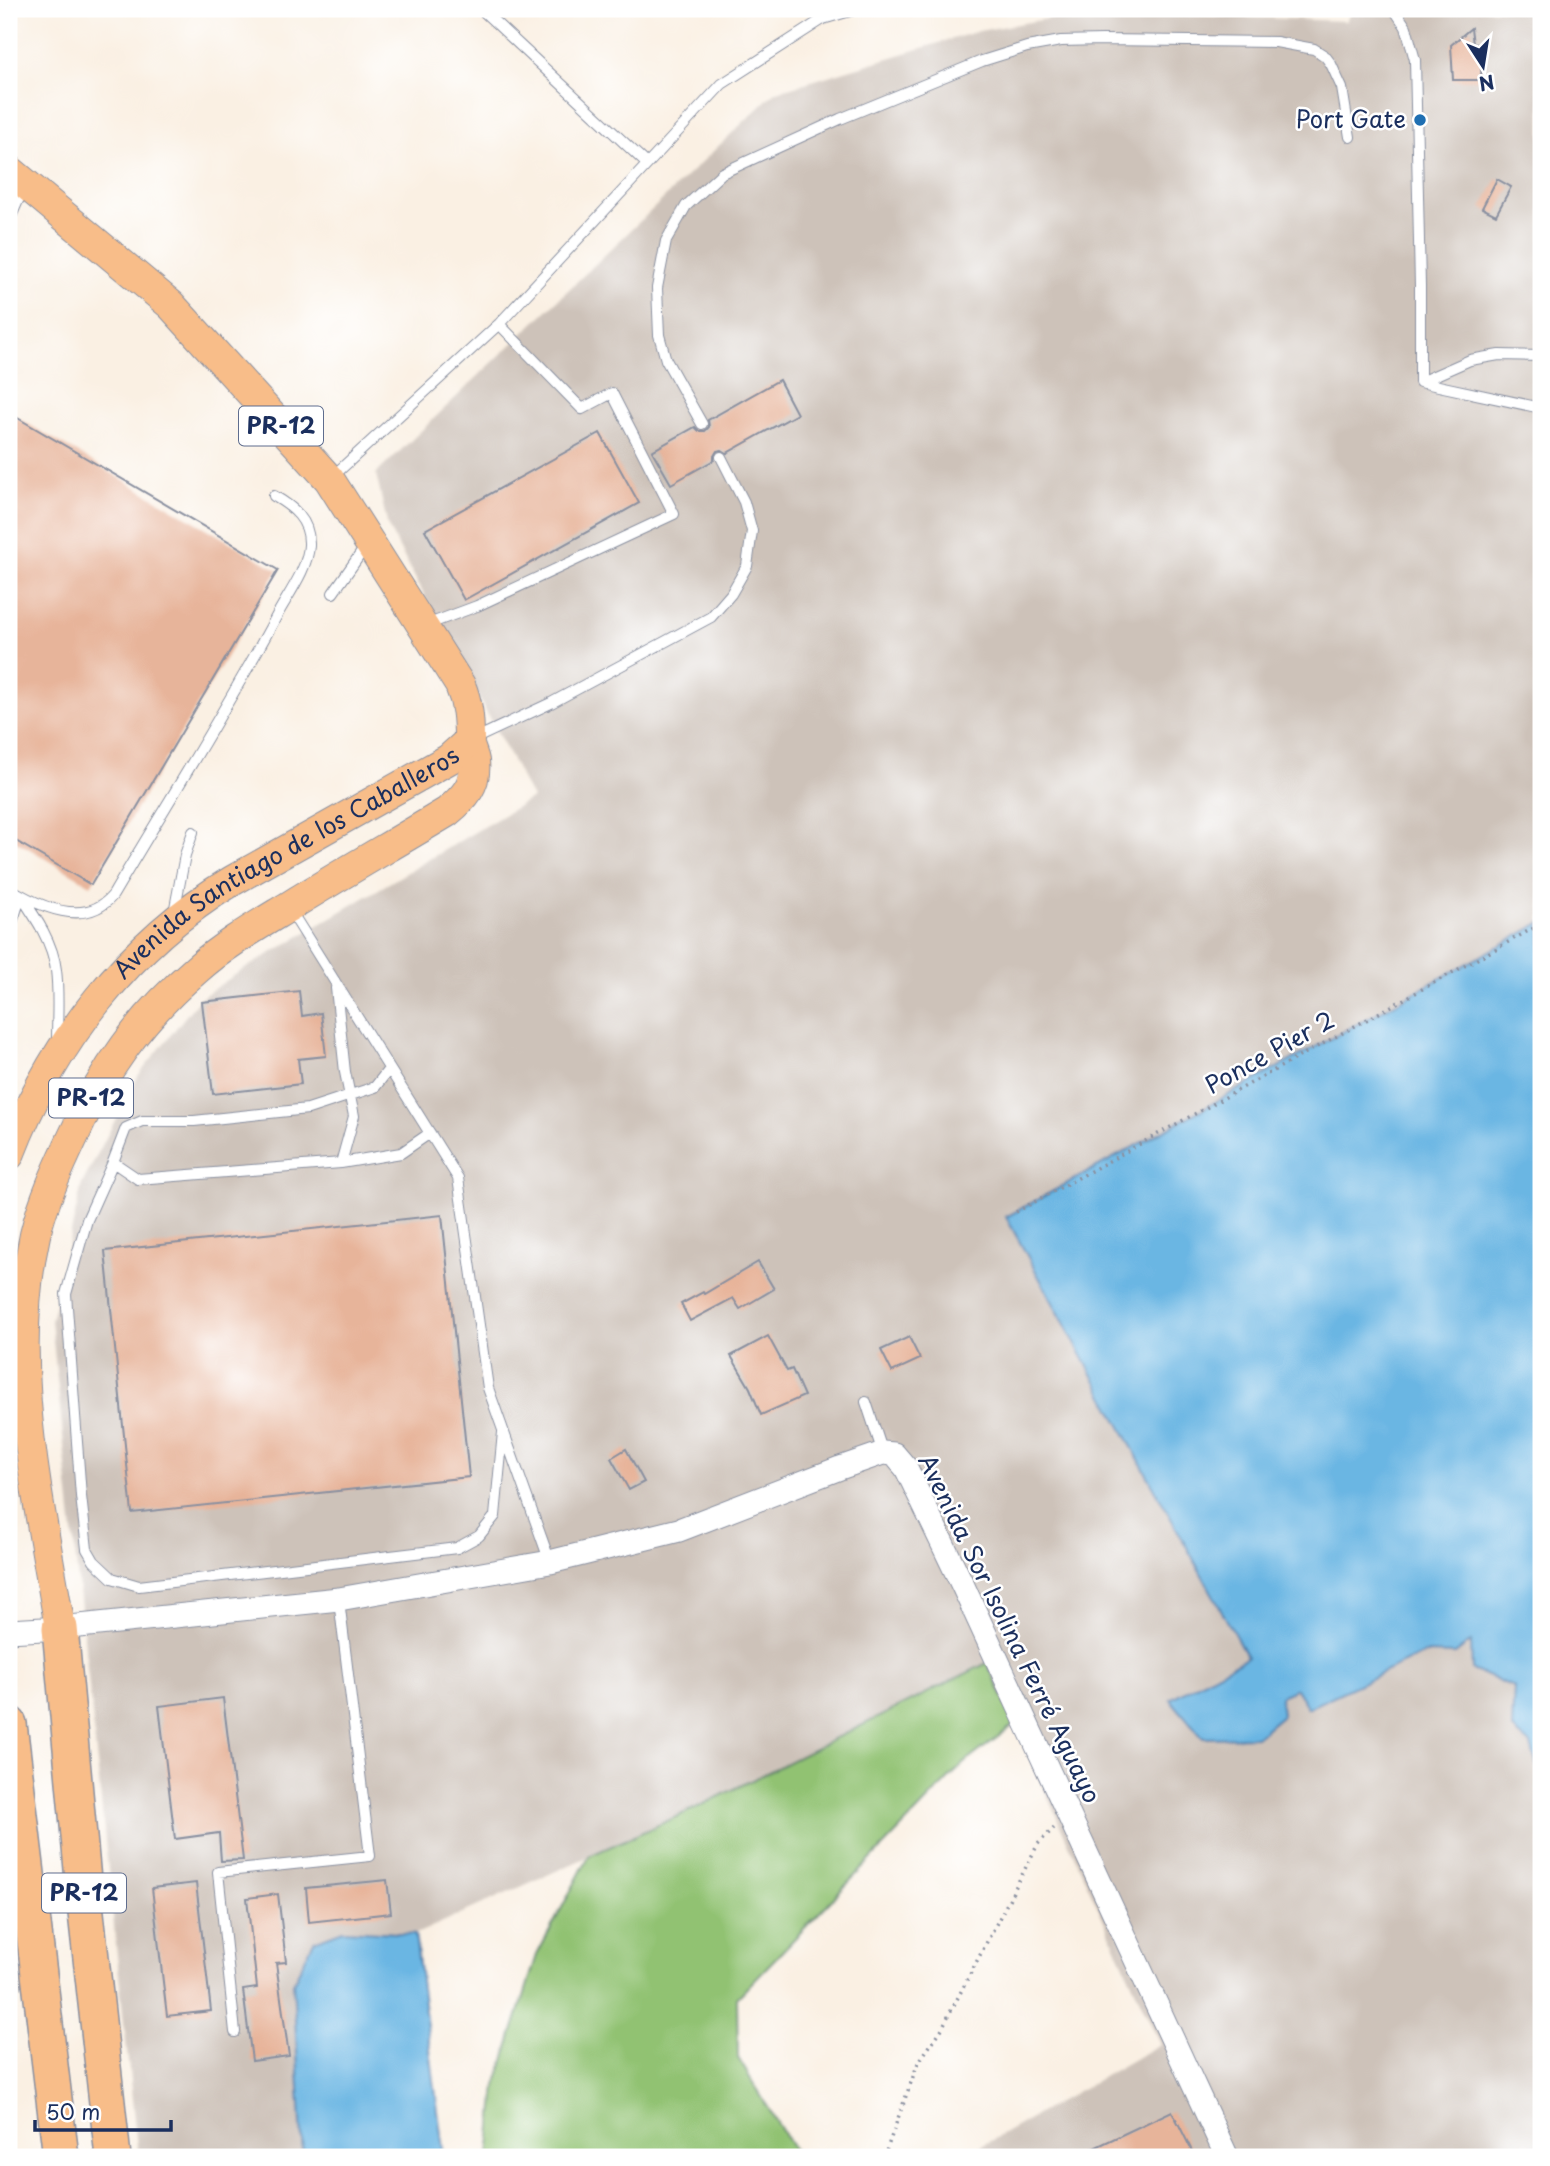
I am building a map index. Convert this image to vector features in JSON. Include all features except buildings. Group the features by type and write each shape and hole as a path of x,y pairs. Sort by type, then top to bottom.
{"highway":[{"name":"Avenida Santiago de los Caballeros","path":"60,1628 86,1913 113,2157"},
{"name":"PR-12","path":"9,1724 61,2157"}],"main road":[{"name":"Avenida Santiago de los Caballeros","path":"17,177 171,305 329,479 464,694 470,722 468,742 474,757 472,784 464,798 447,812 288,907 198,968 161,1001 100,1081 57,1171 45,1202 29,1266 24,1310 23,1366 29,1433 60,1628"},
{"name":"Avenida Santiago de los Caballeros","path":"9,1155 34,1100 84,1017 105,989 173,921 232,881 449,759 468,742"}],"street":[{"name":"Avenida Sor Isolina Ferré Aguayo","path":"9,1630 60,1628 339,1599 550,1562 679,1530 884,1453 894,1454 906,1468 963,1586 1227,2157"}],"lane":[{"path":"481,9 646,163"},
{"path":"329,479 499,324 722,84 823,19 857,9"},
{"path":"1394,9 1406,27 1415,60 1420,382"},
{"path":"702,424 666,360 659,335 657,288 666,241 686,206 722,173 840,119 982,61 1027,47 1061,41 1102,40 1276,41 1314,49 1325,56 1342,88 1350,137"},
{"path":"9,221 17,177"},
{"path":"422,626 477,606 674,514 612,393 582,409 499,324"},
{"path":"1420,382 1470,360 1499,355 1541,356"},
{"path":"1420,382 1541,408"},
{"path":"468,742 551,703 711,617 731,594 747,566 752,531 744,502 721,457"},
{"path":"9,888 21,896 76,914 93,911 113,895 257,651 305,562 309,546 308,530 302,517 274,496"},
{"path":"333,593 368,543"},
{"path":"173,921 185,855 193,832"},
{"path":"9,931 21,896"},
{"path":"21,896 42,930 55,962 57,1059"},
{"path":"288,907 458,1178 488,1388 550,1562"},
{"path":"336,984 341,1040 354,1116 341,1163"},
{"path":"390,1069 375,1087 308,1109 194,1121 142,1121 126,1128 87,1220 66,1294 87,1549 94,1562 112,1578 139,1586 457,1548 478,1536 495,1516 503,1432"},
{"path":"113,1162 138,1179 341,1163 401,1153 429,1133"},
{"path":"866,1402 884,1453"},
{"path":"235,2032 218,1872 370,1856 339,1599"}],"path":[{"name":"Ponce Pier 2","path":"1016,1212 1541,924"},
{"path":"884,2157 918,2063 941,2030 1038,1844 1064,1803"}],"shaded area":[{"path":"1353,9 1541,9 1541,924 1006,1218 1247,1658 1170,1699 1282,1715 1280,1696 1296,1689 1309,1708 1425,1653 1455,1654 1472,1642 1472,1670 1514,1687 1512,1729 1531,1745 1541,1772 1541,2157 963,2157 1160,2044 987,1664 694,1809 416,1934 444,2157 138,2157 51,1321 82,1184 138,1076 200,998 532,798 388,527 376,474 775,92 979,31 1068,15 1157,14 1346,21"}],"green space":[{"path":"987,1663 1015,1724 963,1764 737,1998 738,2058 798,2157 489,2157 496,2086 537,1955 589,1856 694,1809"}],"water":[{"path":"1541,923 1541,1772 1531,1745 1512,1729 1514,1687 1472,1670 1471,1642 1455,1654 1425,1653 1308,1708 1296,1689 1280,1696 1282,1715 1256,1737 1203,1738 1170,1699 1247,1657 1006,1217"},
{"path":"343,1930 415,1934 444,2157 303,2157 293,1983 314,1941"}],"place":[{"name":"Port Gate","path":"1420,120"}]}
